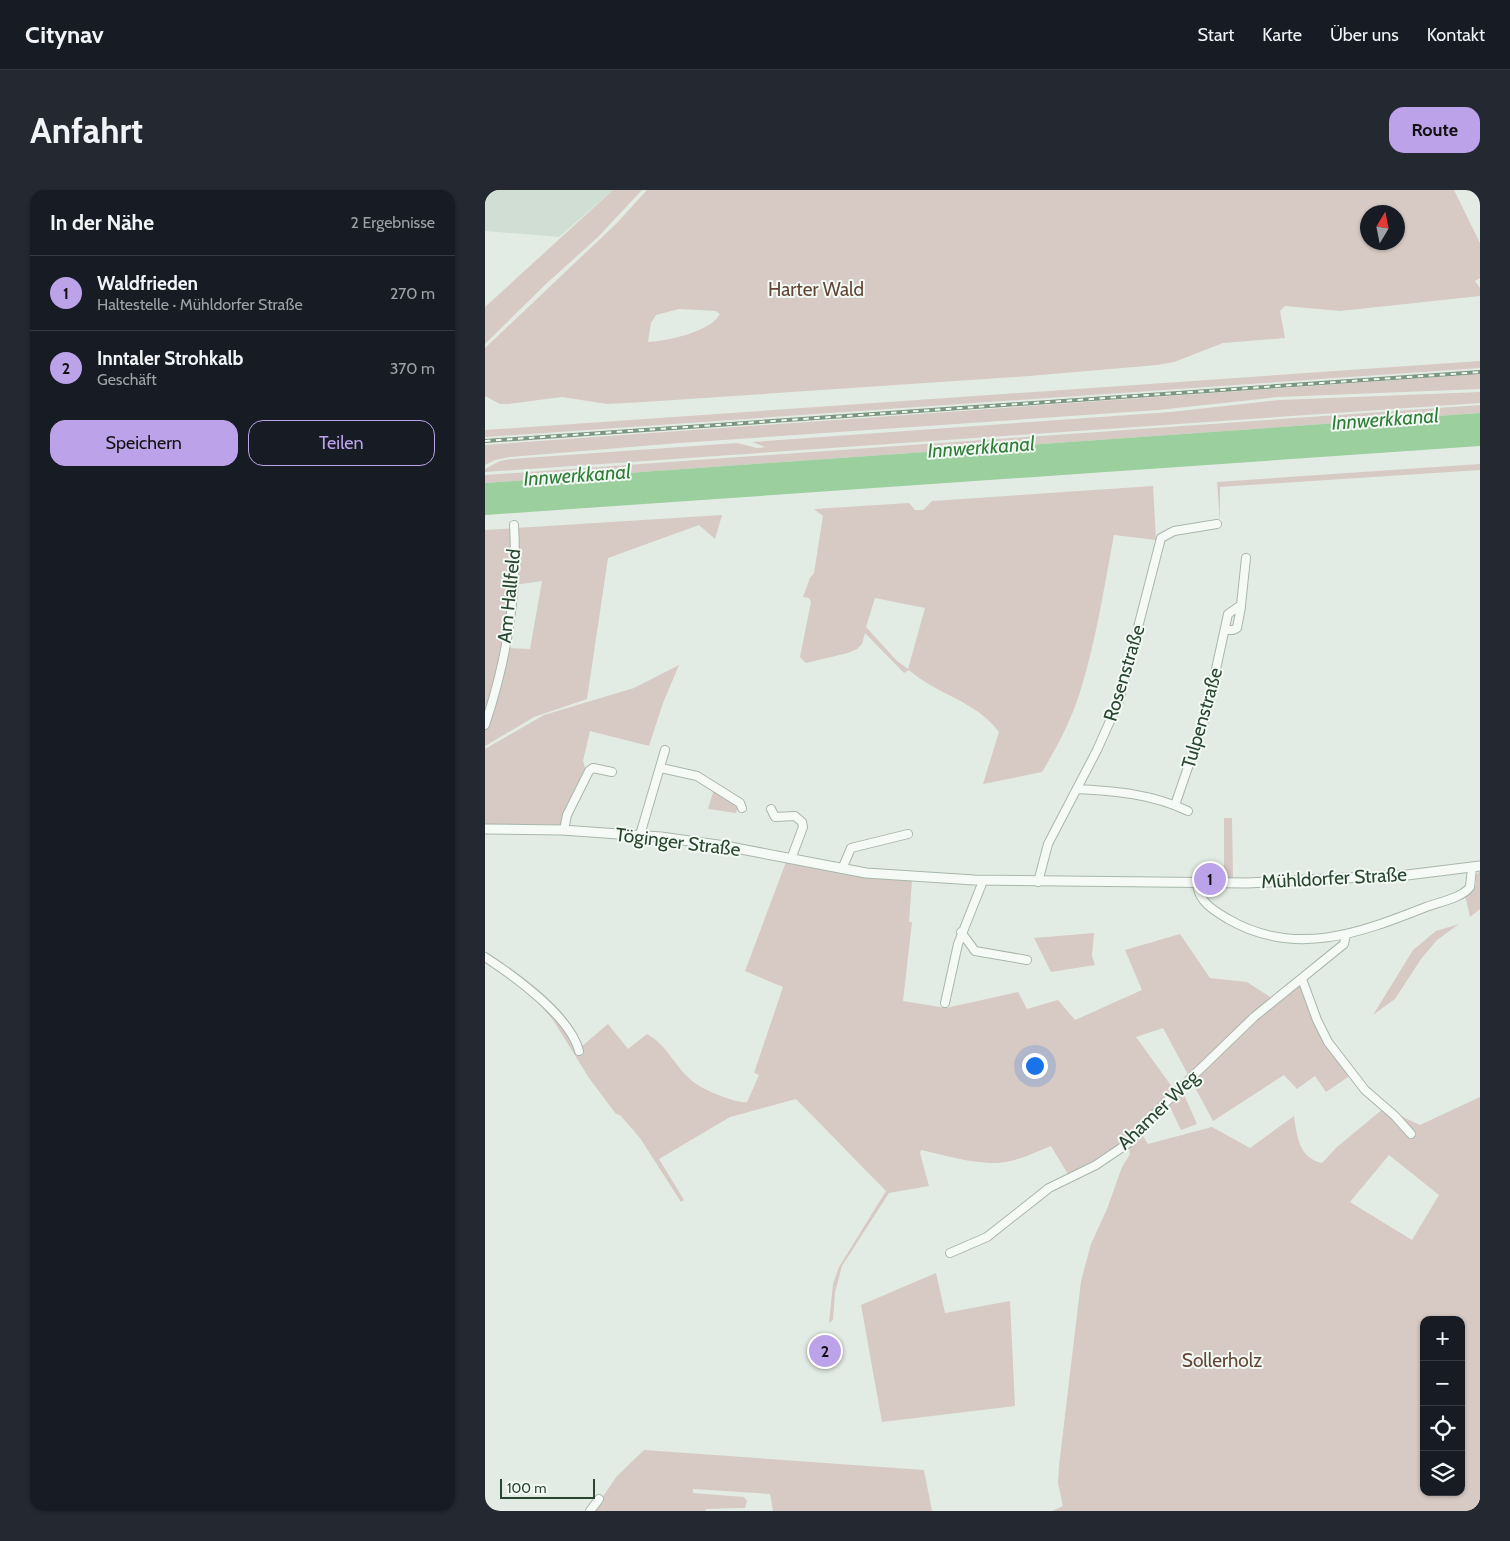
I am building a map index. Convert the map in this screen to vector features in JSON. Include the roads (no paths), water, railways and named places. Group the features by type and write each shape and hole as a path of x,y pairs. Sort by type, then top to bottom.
{"street":[{"name":"Rosenstraße","path":"1038,882 1048,844 1101,742 1122,693 1161,538 1174,532 1217,524"},
{"name":"Am Hallfeld","path":"485,725 505,649 510,615 515,559 514,525"},
{"path":"1225,630 1237,628 1247,558"},
{"name":"Tulpenstraße","path":"1175,804 1206,716 1228,614 1241,607"},
{"path":"640,835 657,770 661,768 665,750"},
{"path":"564,830 567,815 589,771 593,768 612,772"},
{"path":"661,768 697,776 740,803 742,808"},
{"path":"1077,789 1128,793 1175,804 1188,810"},
{"path":"771,809 775,817 795,816 802,822 803,827 791,858"},
{"name":"Töginger Straße","path":"485,829 564,830 640,835 716,844 842,869 889,876 970,880"},
{"path":"842,869 851,848 908,834"},
{"name":"Mühldorfer Straße","path":"970,880 1197,884 1355,878 1476,867 1472,884 1468,890 1420,910 1346,935 1311,940 1295,940 1255,932 1222,916 1202,900 1197,884"},
{"path":"945,1003 961,932 983,881"},
{"path":"961,932 975,952 1027,960"},
{"name":"Ahamer Weg","path":"950,1253 987,1237 1049,1188 1120,1150 1166,1102 1254,1017 1344,944 1346,935"},
{"path":"485,957 551,1008 561,1020 579,1051"},
{"path":"1301,979 1328,1042 1365,1090 1395,1116 1411,1134"},
{"path":"590,1511 599,1499"}],"railway":[{"path":"485,441 1480,372"}],"place":[{"name":"Waldfrieden","path":"1210,879"},
{"name":"Inntaler Strohkalb","path":"825,1351"}],"park label":[{"name":"Harter Wald","path":"816,289"},
{"name":"Sollerholz","path":"1222,1360"}],"water label":[{"name":"Innwerkkanal","path":"1385,419"},
{"name":"Innwerkkanal","path":"981,447"},
{"name":"Innwerkkanal","path":"577,475"}]}
